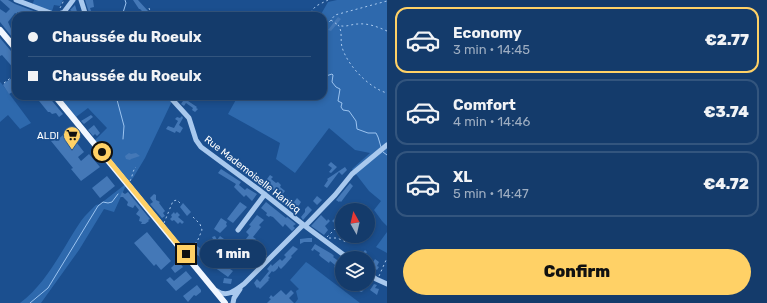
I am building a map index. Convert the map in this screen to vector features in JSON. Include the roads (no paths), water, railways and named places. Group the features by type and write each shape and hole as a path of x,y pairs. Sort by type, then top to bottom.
{"main road":[{"path":"0,30 12,44"},
{"path":"58,100 215,290 229,302"}],"street":[{"path":"16,0 48,12"},
{"path":"64,12 73,0"},
{"path":"81,0 85,12"},
{"name":"Rue Mademoiselle Hanicq","path":"173,100 189,118 196,140 201,147 339,251"},
{"path":"229,302 244,284 335,195 352,174 384,148"},
{"path":"238,230 265,194"},
{"path":"375,278 387,284"},
{"path":"229,302 227,297 244,284"},
{"path":"215,290 223,294 229,294 236,290"}],"waterway":[{"path":"123,12 126,3 125,0"},
{"path":"327,76 333,75 332,82 340,89 338,101 342,103 341,107 343,110 349,111 356,121 357,129 368,133 376,133 381,147"},
{"path":"117,100 124,126 123,139"},
{"path":"383,152 387,155"},
{"path":"30,303 48,288 98,206 103,202 112,202 118,194"}],"place":[{"name":"ALDI","path":"72,150"}]}
